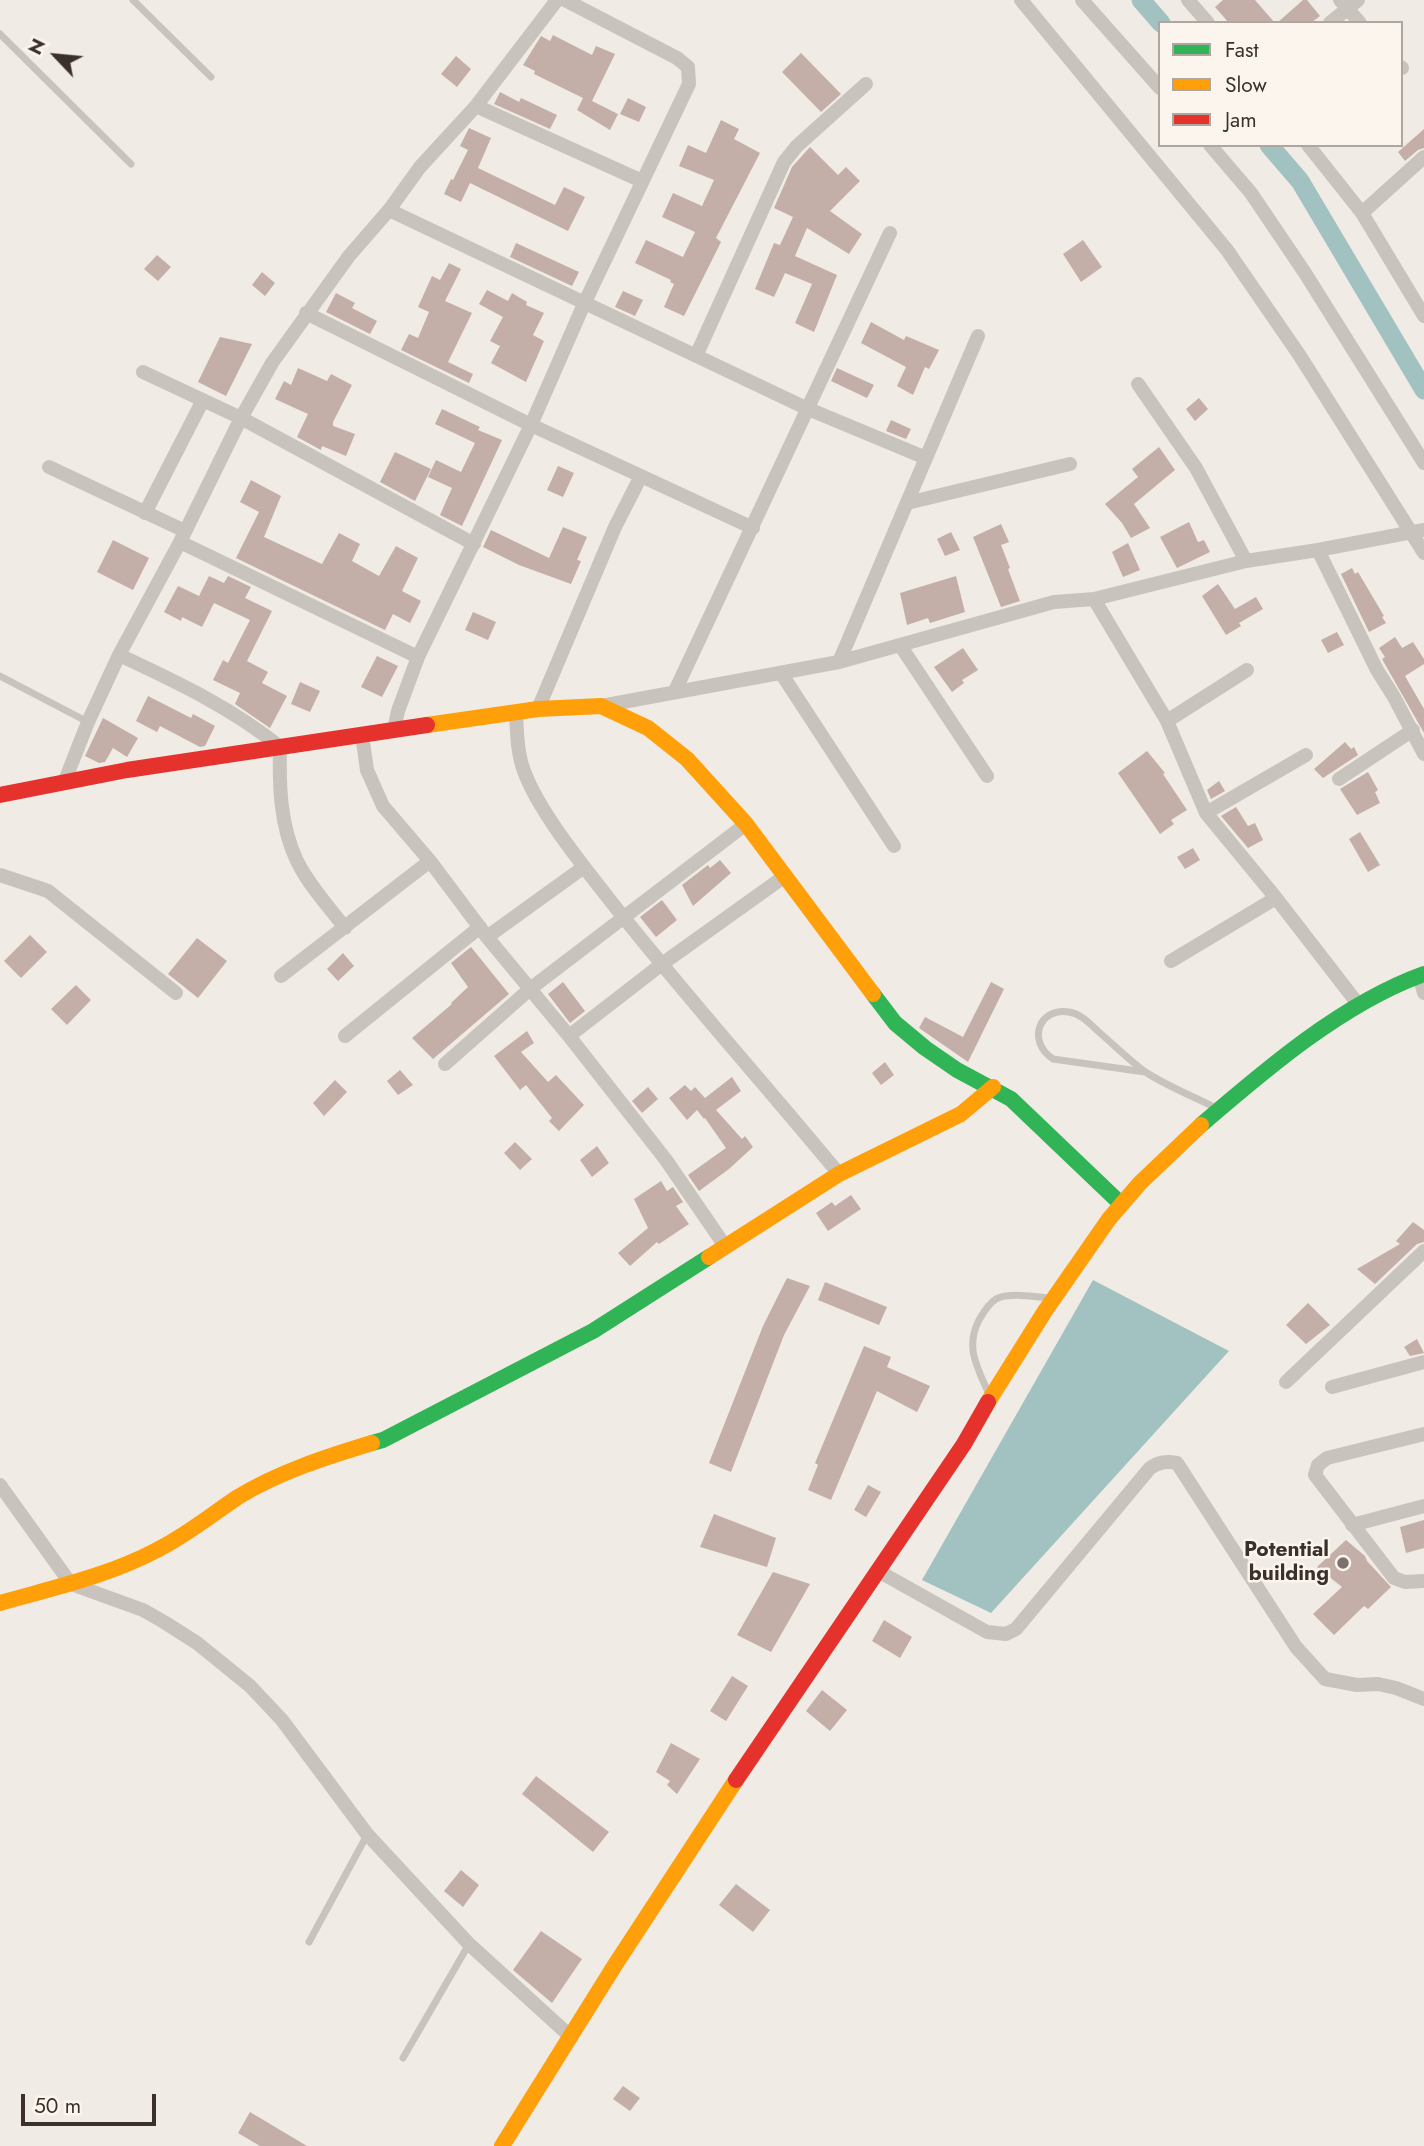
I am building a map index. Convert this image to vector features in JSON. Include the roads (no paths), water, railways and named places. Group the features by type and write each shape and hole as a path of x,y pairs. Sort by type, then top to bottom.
{"street":[{"path":"64,783 119,655 272,363 349,256 389,210 421,167 476,106 556,0"},
{"path":"394,730 398,711 418,657 531,425 584,304 689,84 688,68 677,58 565,0"},
{"path":"1021,0 1227,250 1418,532 1424,553"},
{"path":"1082,0 1158,86"},
{"path":"1188,0 1206,21"},
{"path":"1332,21 1348,3 1359,21"},
{"path":"696,356 785,162 796,146 866,84"},
{"path":"476,106 642,181"},
{"path":"1212,147 1251,193 1305,273 1424,463"},
{"path":"1310,147 1362,213 1424,316"},
{"path":"1362,213 1424,157"},
{"path":"389,210 806,408 926,458"},
{"path":"675,691 890,233"},
{"path":"306,313 531,425 752,528"},
{"path":"839,662 978,336"},
{"path":"143,372 241,418 474,544"},
{"path":"1138,384 1196,468 1246,561"},
{"path":"145,513 204,400"},
{"path":"907,503 1070,464"},
{"path":"49,467 145,513 182,537 418,657"},
{"path":"538,709 615,527 641,476"},
{"path":"2,793 127,770 538,709 601,706 781,673 839,662 1054,602 1094,598 1246,561 1418,532"},
{"path":"1318,550 1377,670 1424,754"},
{"path":"1094,598 1167,721 1206,813 1276,898 1357,1004"},
{"path":"900,645 987,776"},
{"path":"119,655 176,682 242,719 280,747"},
{"path":"1167,721 1247,670"},
{"path":"781,673 894,846"},
{"path":"601,706 649,728 687,759 746,824 895,1023 922,1048 1011,1099 1122,1204"},
{"path":"516,713 517,744 523,770 537,798 584,867 839,1174"},
{"path":"1339,779 1412,730"},
{"path":"362,735 367,770 383,806 430,861 483,932 666,1160 725,1246"},
{"path":"280,747 279,789 285,828 297,862 345,928"},
{"path":"1206,813 1306,755"},
{"path":"445,1064 530,989 746,824"},
{"path":"281,976 430,861"},
{"path":"345,1036 483,932 584,867"},
{"path":"0,875 48,891 176,993"},
{"path":"569,1036 662,964 785,876"},
{"path":"1171,961 1276,898"},
{"path":"502,2146 723,1799 964,1444 990,1396 1053,1298 1122,1204 1202,1124 1273,1066 1357,1004 1422,974 1424,993"},
{"path":"3,1597 71,1584 103,1574 156,1551 195,1529 239,1497 288,1472 321,1459 360,1449 396,1434 593,1331 839,1174 943,1125 961,1114 993,1087"},
{"path":"1286,1382 1424,1251"},
{"path":"1332,1387 1424,1362"},
{"path":"1423,1584 1394,1578 1315,1475 1318,1465 1327,1458 1424,1434"},
{"path":"878,1571 987,1632 1006,1634 1016,1629 1150,1468 1167,1461 1177,1463 1296,1647 1325,1679 1357,1685 1378,1684 1424,1699"},
{"path":"0,1485 71,1584 143,1610 197,1643 250,1686 282,1720 367,1835 469,1944 571,2037"},
{"path":"1352,1525 1424,1506"}],"lane":[{"path":"133,0 211,76"},
{"path":"0,34 131,164"},
{"path":"0,676 88,722"},
{"path":"1145,1072 1053,1059 1043,1053 1039,1045 1041,1023 1058,1012 1079,1014 1145,1072 1219,1110"},
{"path":"990,1396 972,1357 971,1343 974,1329 985,1309 996,1299 1008,1296 1053,1298"},
{"path":"309,1942 367,1835"},
{"path":"403,2058 469,1944"}],"water":[{"path":"1093,1280 1229,1351 991,1613 922,1580"}],"waterway":[{"path":"1141,0 1159,21"},
{"path":"1271,147 1300,181 1424,390"}],"place":[{"name":"Potential building","path":"1343,1563"}]}
